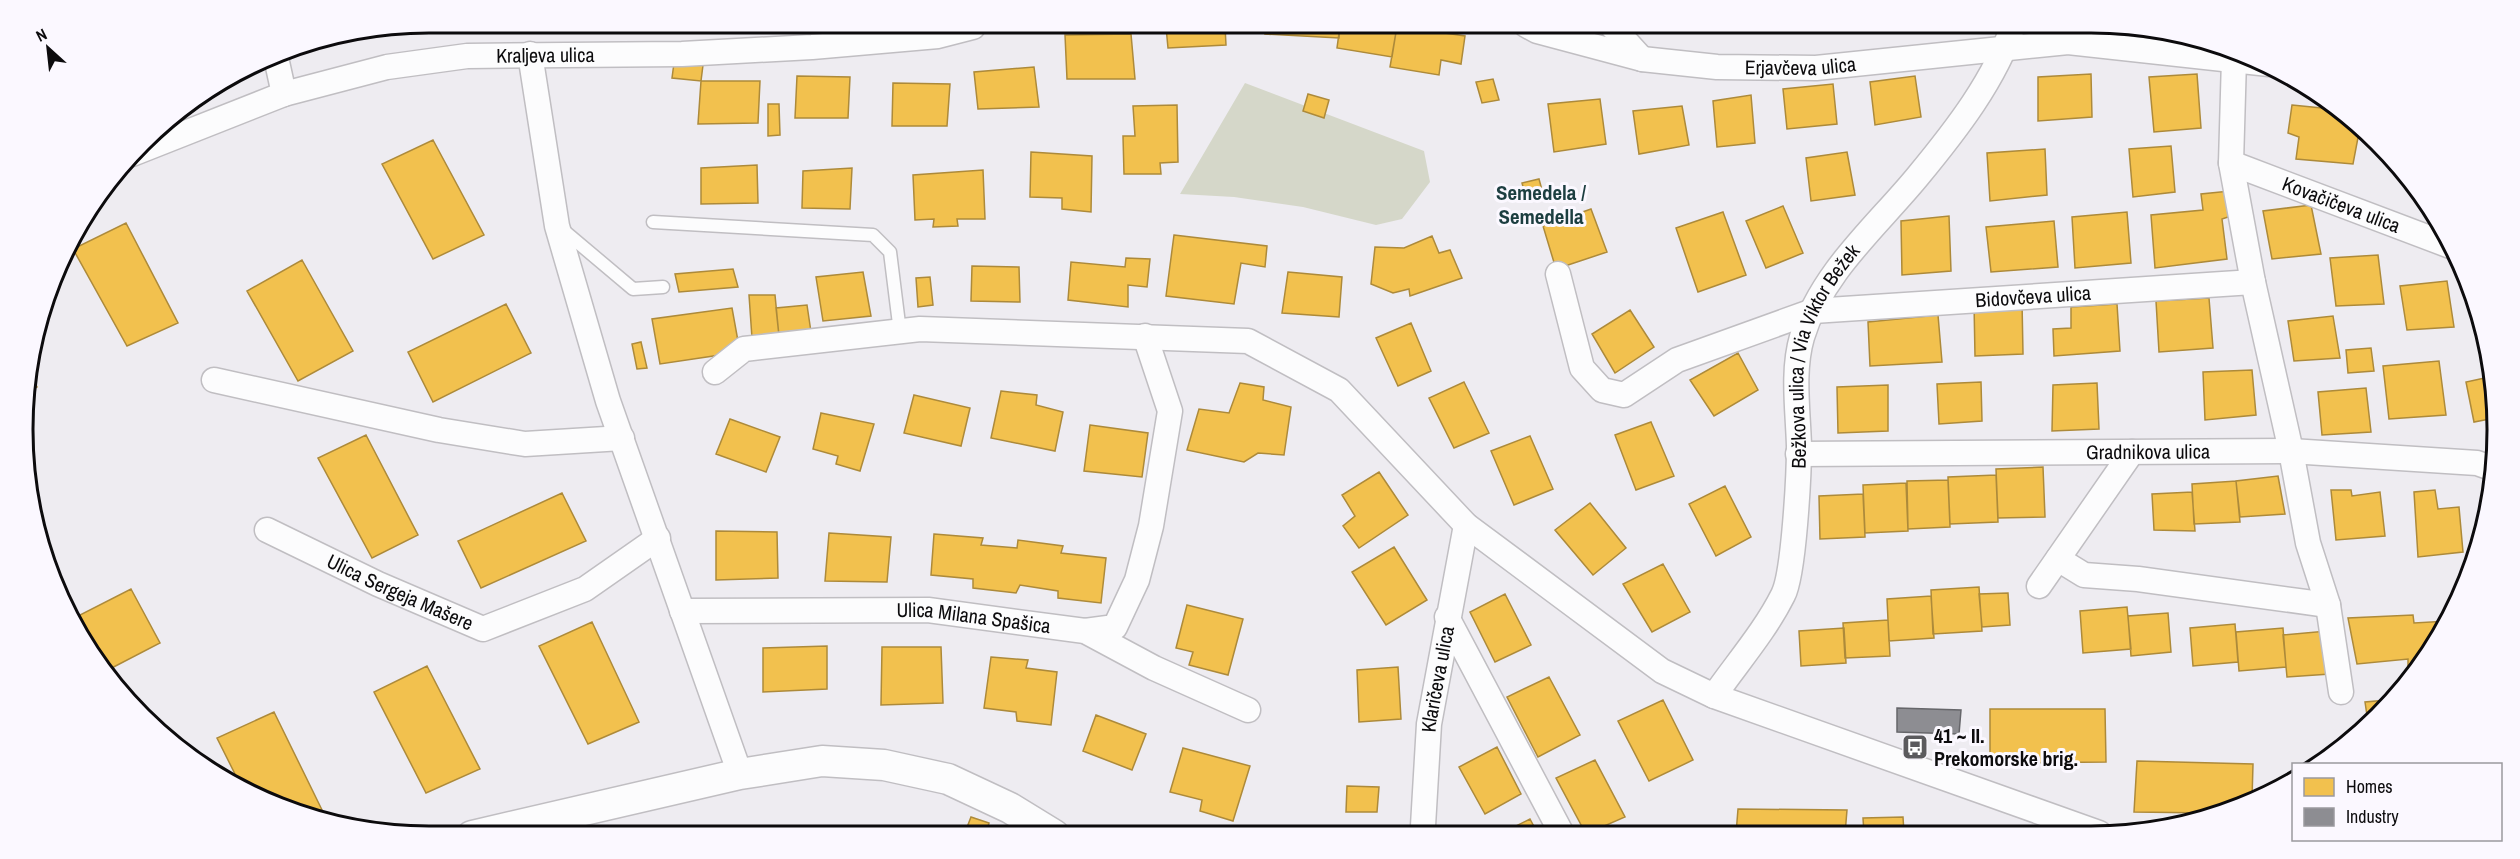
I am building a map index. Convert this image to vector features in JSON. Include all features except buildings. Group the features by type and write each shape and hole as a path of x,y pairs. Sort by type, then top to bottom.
{"street":[{"name":"Kraljeva ulica","path":"152,146 284,94 387,67 467,56 682,54 812,47 938,36 950,33"},
{"path":"1544,33 1642,59"},
{"path":"1618,33 1642,59"},
{"name":"Bežkova ulica / Via Viktor Bežek","path":"1714,696 1766,624 1785,593 1791,549 1798,454 1797,375 1802,339 1813,311 1851,251 1918,177 1957,127 2006,47 2011,33"},
{"name":"Erjavčeva ulica","path":"1642,59 1717,67 1816,68 2068,42 2230,59"},
{"path":"530,54 557,226 608,401 740,774"},
{"path":"2234,60 2231,163 2253,282 2291,451 2308,543 2328,605 2341,692"},
{"path":"277,63 284,94"},
{"name":"Kovačičeva ulica","path":"2231,163 2440,242"},
{"name":"Bidovčeva ulica","path":"1558,274 1581,368 1602,390 1624,395 1677,360 1813,311 2253,282"},
{"path":"715,372 744,349 920,329 1248,341 1339,390 1466,525 1662,671 1714,696 2079,826"},
{"path":"1084,631 1115,627 1137,580 1151,526 1170,411 1145,336"},
{"path":"214,380 439,430 525,444 622,438"},
{"name":"Gradnikova ulica","path":"1798,454 2291,451 2477,463 2485,466"},
{"path":"2039,586 2132,452"},
{"name":"Klaričeva ulica","path":"1423,826 1429,724 1466,525"},
{"name":"Ulica Sergeja Mašere","path":"267,530 378,584 483,629 585,589 658,538"},
{"path":"2058,559 2084,575 2138,579 2328,605"},
{"name":"Ulica Milana Spašica","path":"682,611 928,610 1084,631 1154,668 1248,710"},
{"path":"1448,617 1558,826"},
{"path":"515,826 740,774 822,761 884,765 948,779 1010,808 1039,826"}],"lane":[{"path":"653,222 873,235 890,252 900,332"},
{"path":"557,226 633,290 663,287"}],"shaded area":[{"path":"1245,83 1424,151 1430,182 1402,219 1376,225 1303,207 1234,197 1180,194"}],"place":[{"name":"41 ~ II. Prekomorske brig.","path":"1915,747"}],"district":[{"name":"Semedela / Semedella","path":"1541,205"}]}
